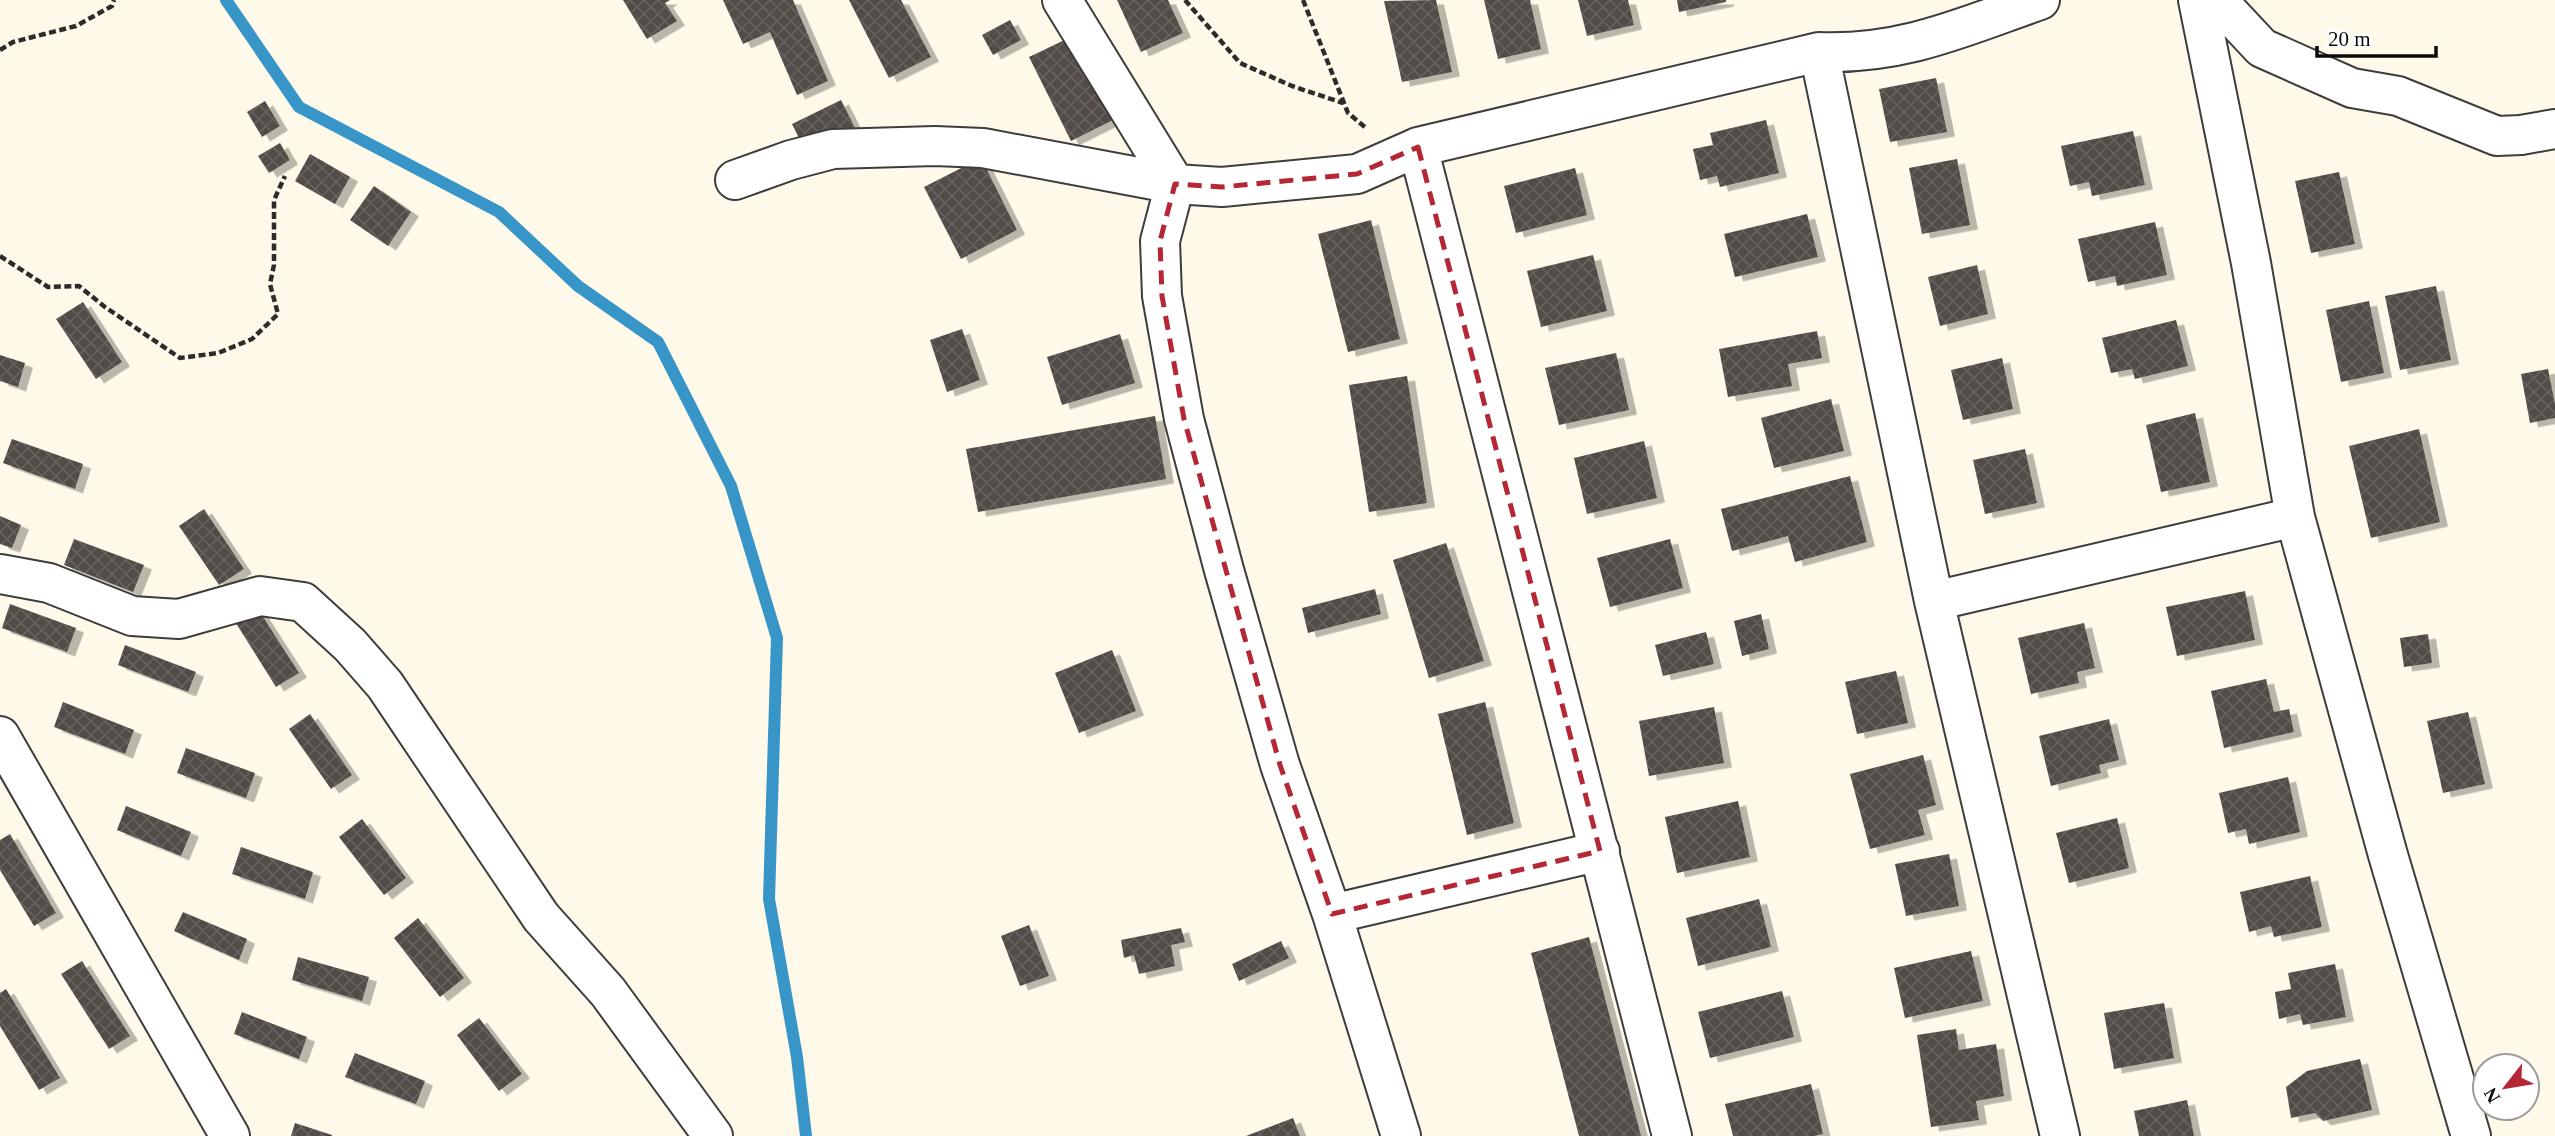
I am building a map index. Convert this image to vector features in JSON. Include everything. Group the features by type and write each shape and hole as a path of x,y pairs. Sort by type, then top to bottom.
{"street":[{"path":"1062,0 1175,184 1160,241 1162,296 1184,419 1280,765 1332,914 1401,1136"},
{"path":"735,180 791,160 833,149 923,146 983,148 1175,184 1222,187 1357,174 1408,152 1819,52 1852,53 1921,42 2040,0"},
{"path":"2198,0 2250,263 2295,517 2388,855 2471,1136"},
{"path":"2217,0 2262,48 2352,88 2398,96 2497,136 2555,129"},
{"path":"1819,52 1934,601 2060,1136"},
{"path":"1408,152 1600,851 1672,1136"},
{"path":"1934,601 2295,517"},
{"path":"0,574 49,583 132,616 180,619 260,596 303,602 350,645 385,685 541,917 608,992 713,1136"},
{"path":"0,736 230,1136"},
{"path":"1332,914 1600,851"}],"path":[{"path":"0,50 13,42 76,26 112,6 114,0"},
{"path":"1185,0 1240,62 1292,86 1344,103"},
{"path":"1303,0 1348,113 1408,152"},
{"path":"0,256 48,287 79,286 180,358 218,352 253,339 278,314 270,284 274,265 274,200 285,176"}],"highlighted area":[{"path":"1418,147 1600,851 1332,914 1280,765 1184,419 1162,296 1160,241 1175,184 1222,187 1357,174"}],"building":[{"path":"623,0 670,0 665,3 677,21 647,39"},
{"path":"723,0 793,0 828,81 797,95 770,32 743,44"},
{"path":"849,0 901,0 931,57 889,78"},
{"path":"1117,0 1168,0 1183,33 1141,52"},
{"path":"1436,0 1452,72 1402,82 1384,1"},
{"path":"1484,0 1530,0 1541,49 1498,59"},
{"path":"1578,0 1628,0 1634,25 1587,36"},
{"path":"1677,0 1726,0 1726,2 1679,12"},
{"path":"1010,20 1021,40 993,55 982,35"},
{"path":"1073,36 1115,119 1071,141 1029,57"},
{"path":"1936,78 1947,132 1890,142 1879,89"},
{"path":"841,100 855,128 806,152 792,124"},
{"path":"265,101 280,126 262,137 247,112"},
{"path":"1766,120 1779,173 1720,187 1717,176 1700,180 1693,149 1713,145 1710,133"},
{"path":"2133,131 2145,185 2092,196 2089,182 2070,186 2061,146"},
{"path":"280,143 290,160 269,173 258,156"},
{"path":"310,154 350,177 335,204 295,181"},
{"path":"981,158 1017,230 961,259 924,187"},
{"path":"1957,159 1970,225 1922,234 1909,168"},
{"path":"1575,168 1587,215 1516,233 1504,186"},
{"path":"2339,172 2355,244 2311,253 2295,181"},
{"path":"374,186 411,212 388,246 350,220"},
{"path":"1807,214 1818,257 1735,277 1724,234"},
{"path":"1371,220 1400,339 1348,352 1318,234"},
{"path":"2155,222 2167,275 2117,286 2115,276 2088,282 2078,239"},
{"path":"1593,255 1607,311 1541,327 1527,271"},
{"path":"1977,265 1988,314 1940,326 1928,277"},
{"path":"2436,286 2451,360 2400,370 2385,296"},
{"path":"2369,301 2384,373 2341,382 2326,310"},
{"path":"83,302 122,362 96,379 56,319"},
{"path":"2176,320 2188,366 2135,379 2132,369 2111,373 2102,338"},
{"path":"962,329 980,380 947,392 930,340"},
{"path":"1817,331 1822,358 1788,364 1792,386 1728,397 1719,349"},
{"path":"1120,334 1135,383 1062,405 1047,357"},
{"path":"1616,353 1629,410 1559,425 1545,368"},
{"path":"0,355 25,363 18,387 0,381"},
{"path":"2002,358 2013,409 1963,420 1951,370"},
{"path":"2548,369 2555,418 2530,423 2521,374"},
{"path":"1407,376 1427,503 1369,512 1349,385"},
{"path":"1831,399 1844,451 1774,468 1761,418"},
{"path":"2195,413 2210,482 2161,492 2146,425"},
{"path":"1155,416 1166,479 978,512 966,449"},
{"path":"2419,429 2440,522 2371,538 2349,446"},
{"path":"12,439 83,464 75,489 3,463"},
{"path":"1644,441 1657,498 1587,514 1574,458"},
{"path":"2025,449 2037,503 1985,514 1973,460"},
{"path":"1850,476 1867,542 1795,562 1788,536 1732,551 1721,509"},
{"path":"204,509 244,569 219,585 179,526"},
{"path":"0,516 21,525 12,548 0,544"},
{"path":"74,539 144,565 133,592 64,565"},
{"path":"1670,539 1683,588 1610,607 1597,558"},
{"path":"1446,543 1484,661 1429,678 1393,560"},
{"path":"1375,589 1381,614 1308,633 1302,608"},
{"path":"2245,591 2255,640 2177,656 2166,607"},
{"path":"10,604 76,628 67,652 2,628"},
{"path":"256,606 299,673 276,687 234,620"},
{"path":"1761,614 1769,649 1742,656 1734,621"},
{"path":"2084,623 2095,668 2077,672 2079,683 2031,694 2018,638"},
{"path":"1706,632 1714,664 1663,676 1655,645"},
{"path":"2428,634 2432,663 2404,667 2400,638"},
{"path":"125,645 196,672 188,692 118,665"},
{"path":"1112,650 1136,711 1079,733 1055,673"},
{"path":"1896,671 1908,723 1857,734 1845,682"},
{"path":"2266,679 2274,712 2289,709 2294,732 2224,748 2211,691"},
{"path":"63,702 134,730 125,754 54,727"},
{"path":"1485,702 1514,823 1467,835 1438,714"},
{"path":"1714,707 1724,763 1649,776 1639,721"},
{"path":"2468,712 2485,784 2443,793 2427,721"},
{"path":"310,714 352,775 331,789 289,729"},
{"path":"2109,719 2119,760 2099,765 2101,773 2051,786 2039,736"},
{"path":"186,748 255,773 246,798 177,773"},
{"path":"1923,755 1936,805 1918,810 1925,835 1870,849 1850,774"},
{"path":"2288,777 2300,832 2249,844 2246,829 2228,833 2219,793"},
{"path":"1738,801 1750,857 1677,873 1665,817"},
{"path":"126,806 191,832 181,856 117,830"},
{"path":"2117,818 2129,868 2069,883 2056,833"},
{"path":"362,819 406,878 384,895 339,837"},
{"path":"10,834 56,913 34,926 0,870 0,840"},
{"path":"241,847 313,872 305,899 232,874"},
{"path":"1949,854 1959,906 1906,916 1895,864"},
{"path":"2310,876 2322,927 2274,937 2271,926 2249,932 2240,892"},
{"path":"1759,899 1771,947 1698,966 1686,918"},
{"path":"183,912 247,939 239,960 174,931"},
{"path":"418,918 464,978 440,997 394,938"},
{"path":"1029,925 1049,976 1020,986 1001,936"},
{"path":"1181,928 1185,942 1171,945 1175,966 1139,974 1134,955 1124,958 1121,940"},
{"path":"1589,937 1641,1136 1579,1136 1531,953"},
{"path":"1281,941 1289,958 1239,981 1232,964"},
{"path":"1971,951 1983,1001 1905,1018 1894,968"},
{"path":"298,957 369,977 362,1001 292,980"},
{"path":"82,961 130,1036 109,1049 61,974"},
{"path":"2335,964 2346,1017 2303,1025 2300,1014 2279,1019 2275,992 2291,989 2288,973"},
{"path":"6,989 60,1078 39,1090 0,1026 0,993"},
{"path":"1782,991 1794,1037 1710,1058 1698,1012"},
{"path":"2164,1003 2174,1058 2114,1069 2104,1013"},
{"path":"242,1012 307,1037 299,1059 234,1034"},
{"path":"479,1018 522,1074 499,1091 457,1035"},
{"path":"1956,1029 1959,1050 1996,1044 2004,1096 1976,1101 1979,1120 1931,1127 1917,1035"},
{"path":"355,1053 425,1081 416,1104 345,1077"},
{"path":"2360,1059 2372,1110 2323,1121 2315,1113 2291,1118 2286,1087 2307,1071"},
{"path":"1811,1084 1823,1134 1733,1136 1725,1104"},
{"path":"2187,1100 2194,1136 2139,1136 2134,1111"},
{"path":"1293,1118 1300,1136 1246,1136"},
{"path":"295,1123 332,1135 332,1136 291,1136"}],"waterway":[{"path":"226,0 299,107 499,212 578,286 658,342 731,486 777,638 769,899 797,1057 806,1136"}]}
